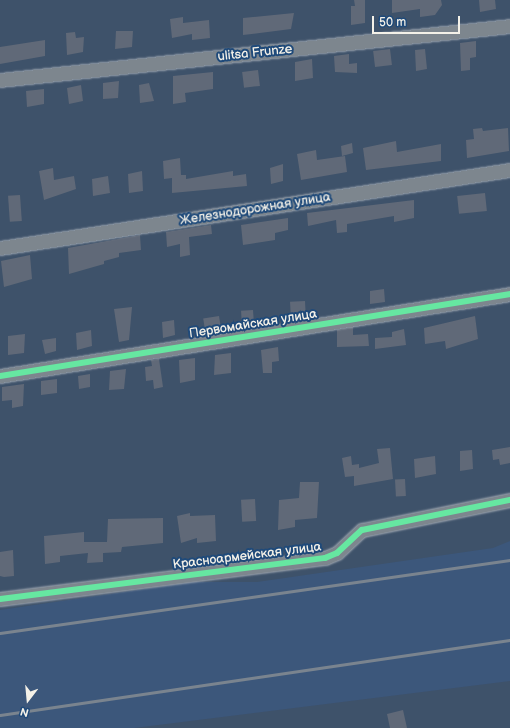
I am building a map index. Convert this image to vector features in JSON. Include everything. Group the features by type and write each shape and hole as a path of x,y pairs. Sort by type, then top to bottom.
{"street":[{"name":"ulitsa Frunze","path":"0,80 510,26"},
{"name":"Железнодорожная улица","path":"0,248 510,170"},
{"name":"Первомайская улица","path":"0,376 510,294"},
{"name":"Красноармейская улица","path":"0,599 325,558 337,553 362,530 510,500"}],"shaded area":[{"path":"510,541 510,681 134,728 0,728 0,610 192,582 257,582 493,548"}],"building":[{"path":"354,0 365,0 365,23 351,25 351,6 355,6"},
{"path":"392,0 441,0 442,5 435,15 420,17 420,9 392,13"},
{"path":"479,0 495,0 496,9 480,12"},
{"path":"294,13 291,29 243,35 243,18"},
{"path":"183,17 183,23 209,20 210,38 192,40 192,34 172,38 170,19"},
{"path":"116,31 133,31 132,47 115,49"},
{"path":"75,32 76,38 84,37 83,52 67,55 66,33"},
{"path":"45,40 45,56 0,64 0,47"},
{"path":"476,41 476,57 470,58 470,70 461,71 460,43"},
{"path":"390,49 392,65 375,67 373,51"},
{"path":"425,49 427,69 416,71 415,50"},
{"path":"349,54 349,64 357,63 357,73 335,72 334,56"},
{"path":"312,59 313,78 295,81 295,62"},
{"path":"258,70 260,86 244,88 242,72"},
{"path":"213,72 213,89 185,93 186,102 173,104 173,76"},
{"path":"119,81 118,98 103,99 103,83"},
{"path":"149,83 154,101 140,103 139,85"},
{"path":"81,85 83,101 69,104 67,88"},
{"path":"44,89 44,104 27,107 26,91"},
{"path":"482,128 483,131 508,128 509,151 467,158 466,140 474,139 473,129"},
{"path":"396,141 397,152 441,144 441,161 366,170 363,148"},
{"path":"352,143 353,153 342,156 341,146"},
{"path":"316,150 317,160 345,156 347,172 301,180 297,154"},
{"path":"180,158 181,175 186,175 186,179 233,171 233,176 246,174 247,186 172,193 172,178 164,179 163,161"},
{"path":"283,164 283,181 271,184 270,168"},
{"path":"53,168 54,180 74,176 76,189 44,200 39,171"},
{"path":"142,171 143,191 129,193 128,174"},
{"path":"108,176 110,193 93,196 92,179"},
{"path":"485,193 487,211 459,214 457,196"},
{"path":"20,195 22,221 10,222 8,196"},
{"path":"414,200 414,218 394,222 394,216 347,224 347,232 337,233 336,220 308,226 307,213"},
{"path":"288,218 288,230 275,233 275,240 243,245 241,225"},
{"path":"211,225 212,234 189,237 190,255 180,257 180,244 167,247 166,232"},
{"path":"140,235 141,250 119,253 119,257 104,261 104,264 69,274 68,248"},
{"path":"30,255 32,279 4,287 1,261"},
{"path":"384,289 385,302 370,304 370,291"},
{"path":"305,301 306,319 291,320 290,302"},
{"path":"132,307 129,340 119,342 114,309"},
{"path":"253,310 254,323 242,324 241,311"},
{"path":"219,316 221,328 205,330 203,319"},
{"path":"475,316 478,339 446,349 445,341 425,344 424,328"},
{"path":"174,320 175,335 163,338 162,322"},
{"path":"353,327 353,335 368,334 369,346 337,347 337,330"},
{"path":"404,329 406,345 375,349 375,338 392,337 392,332"},
{"path":"91,330 92,346 77,350 76,333"},
{"path":"25,334 24,353 8,355 8,336"},
{"path":"56,338 56,351 45,354 42,340"},
{"path":"278,347 279,361 272,362 272,373 263,373 261,350"},
{"path":"231,353 231,373 214,375 215,355"},
{"path":"195,358 195,380 180,383 179,360"},
{"path":"159,359 163,387 154,389 153,380 146,381 145,367 152,366 151,360"},
{"path":"126,369 124,389 109,390 110,371"},
{"path":"90,374 90,387 79,389 78,376"},
{"path":"57,379 57,393 41,395 41,381"},
{"path":"24,384 23,406 12,408 12,400 2,401 2,387"},
{"path":"510,447 510,463 500,465 499,459 493,460 492,450"},
{"path":"390,448 393,479 354,486 354,476 345,477 342,458 351,456 352,465 359,464 359,468 379,463 377,449"},
{"path":"472,450 473,469 460,471 460,451"},
{"path":"435,456 436,474 415,478 414,459"},
{"path":"405,479 406,496 396,497 395,480"},
{"path":"300,482 319,482 317,518 295,520 295,527 278,530 279,500 299,498"},
{"path":"255,499 256,521 242,522 241,500"},
{"path":"190,513 190,516 215,515 216,541 197,543 197,538 181,543 177,516"},
{"path":"163,518 163,543 122,547 121,552 103,553 103,562 87,563 88,553 60,556 60,562 45,564 44,536 84,532 84,542 107,542 108,519"},
{"path":"13,550 14,576 0,576 0,552"},
{"path":"403,710 407,728 390,728 387,714"}],"railway":[{"path":"0,633 510,560"},
{"path":"0,715 510,640"}],"cycle path":[{"path":"0,376 510,294"},
{"path":"0,599 325,558 337,553 362,530 510,500"}]}
